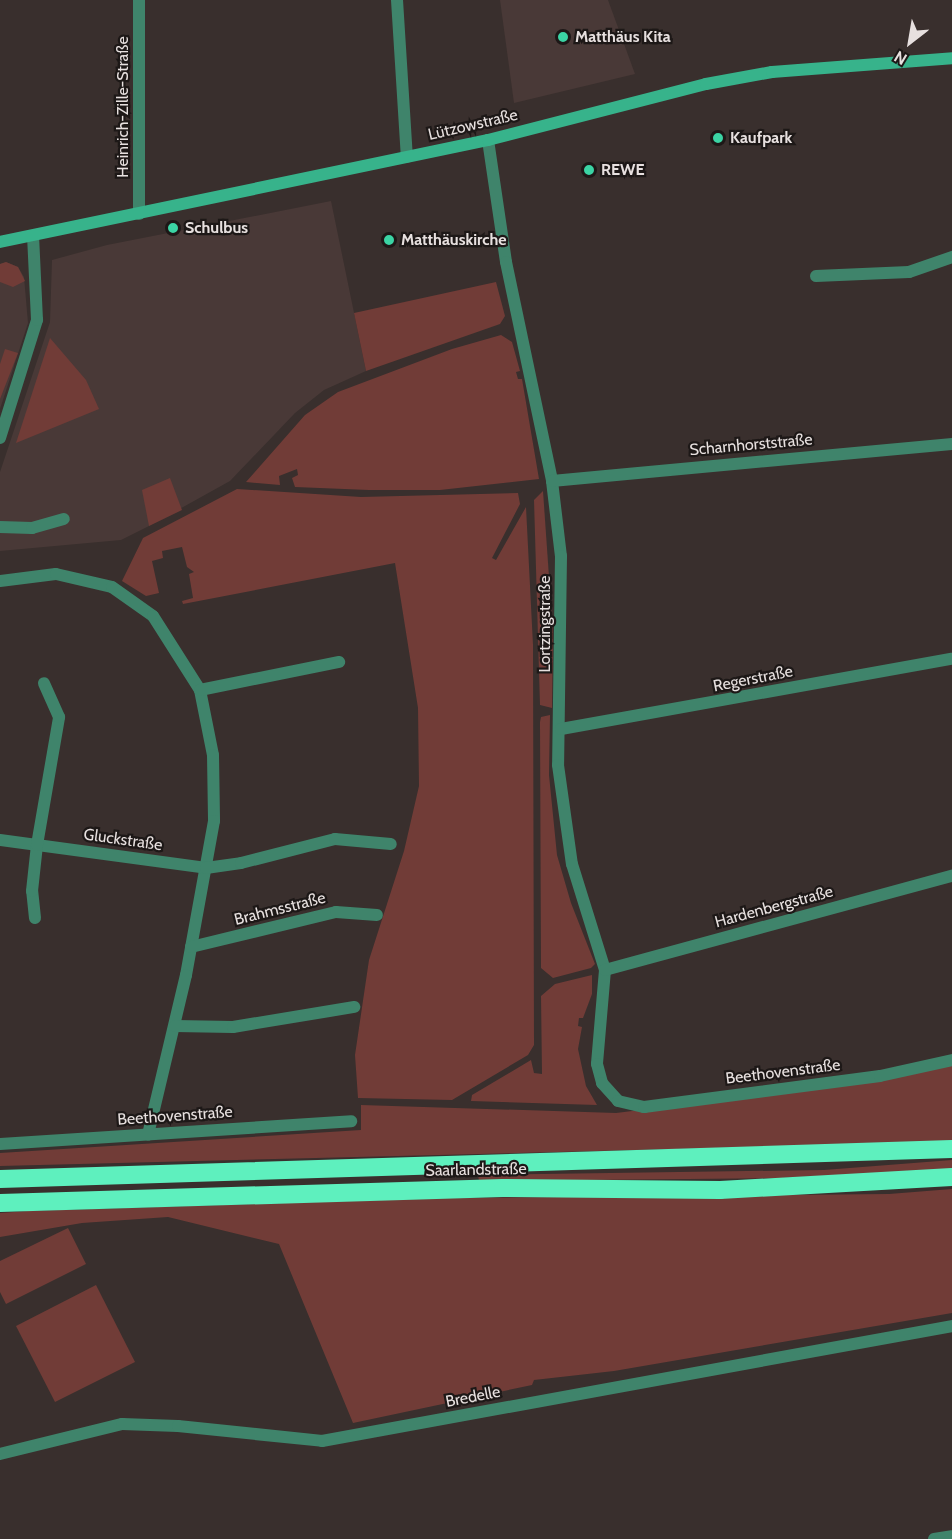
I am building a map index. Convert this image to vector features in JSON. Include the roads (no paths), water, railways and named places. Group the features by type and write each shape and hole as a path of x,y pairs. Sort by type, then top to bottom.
{"highway":[{"name":"Saarlandstraße","path":"0,1179 952,1149"},
{"name":"Saarlandstraße","path":"0,1203 503,1188 720,1190 952,1177"}],"street":[{"name":"Heinrich-Zille-Straße","path":"139,0 139,214"},
{"path":"397,0 407,158"},
{"name":"Lützowstraße","path":"1,243 488,140 706,84 772,72 952,58"},
{"name":"Lortzingstraße","path":"488,140 506,262 552,481 561,556 561,729 558,765 572,864 605,970 598,1073 608,1094 618,1101"},
{"path":"0,438 37,320 33,236"},
{"path":"816,276 909,272 952,257"},
{"name":"Scharnhorststraße","path":"552,481 952,444"},
{"path":"2,526 32,528 64,519"},
{"path":"0,581 56,574 112,587 153,616 200,690 213,755 214,821 175,1026 148,1135"},
{"name":"Regerstraße","path":"561,729 952,659"},
{"path":"200,690 339,662"},
{"path":"35,918 32,891 37,845 59,717 44,683"},
{"path":"206,868 241,863 335,839 391,844"},
{"name":"Gluckstraße","path":"0,840 206,868"},
{"name":"Hardenbergstraße","path":"605,970 952,876"},
{"name":"Brahmsstraße","path":"191,947 336,912 377,915"},
{"path":"175,1026 233,1027 354,1007"},
{"name":"Beethovenstraße","path":"618,1101 644,1107 880,1076 952,1060"},
{"name":"Beethovenstraße","path":"0,1144 351,1121"},
{"name":"Bredelle","path":"0,1454 122,1424 178,1426 322,1441 952,1326"},
{"path":"934,1539 952,1536"}],"place":[{"name":"Matthäus Kita","path":"563,37"},
{"name":"Kaufpark","path":"718,138"},
{"name":"REWE","path":"589,170"},
{"name":"Schulbus","path":"173,228"},
{"name":"Matthäuskirche","path":"389,240"}]}
